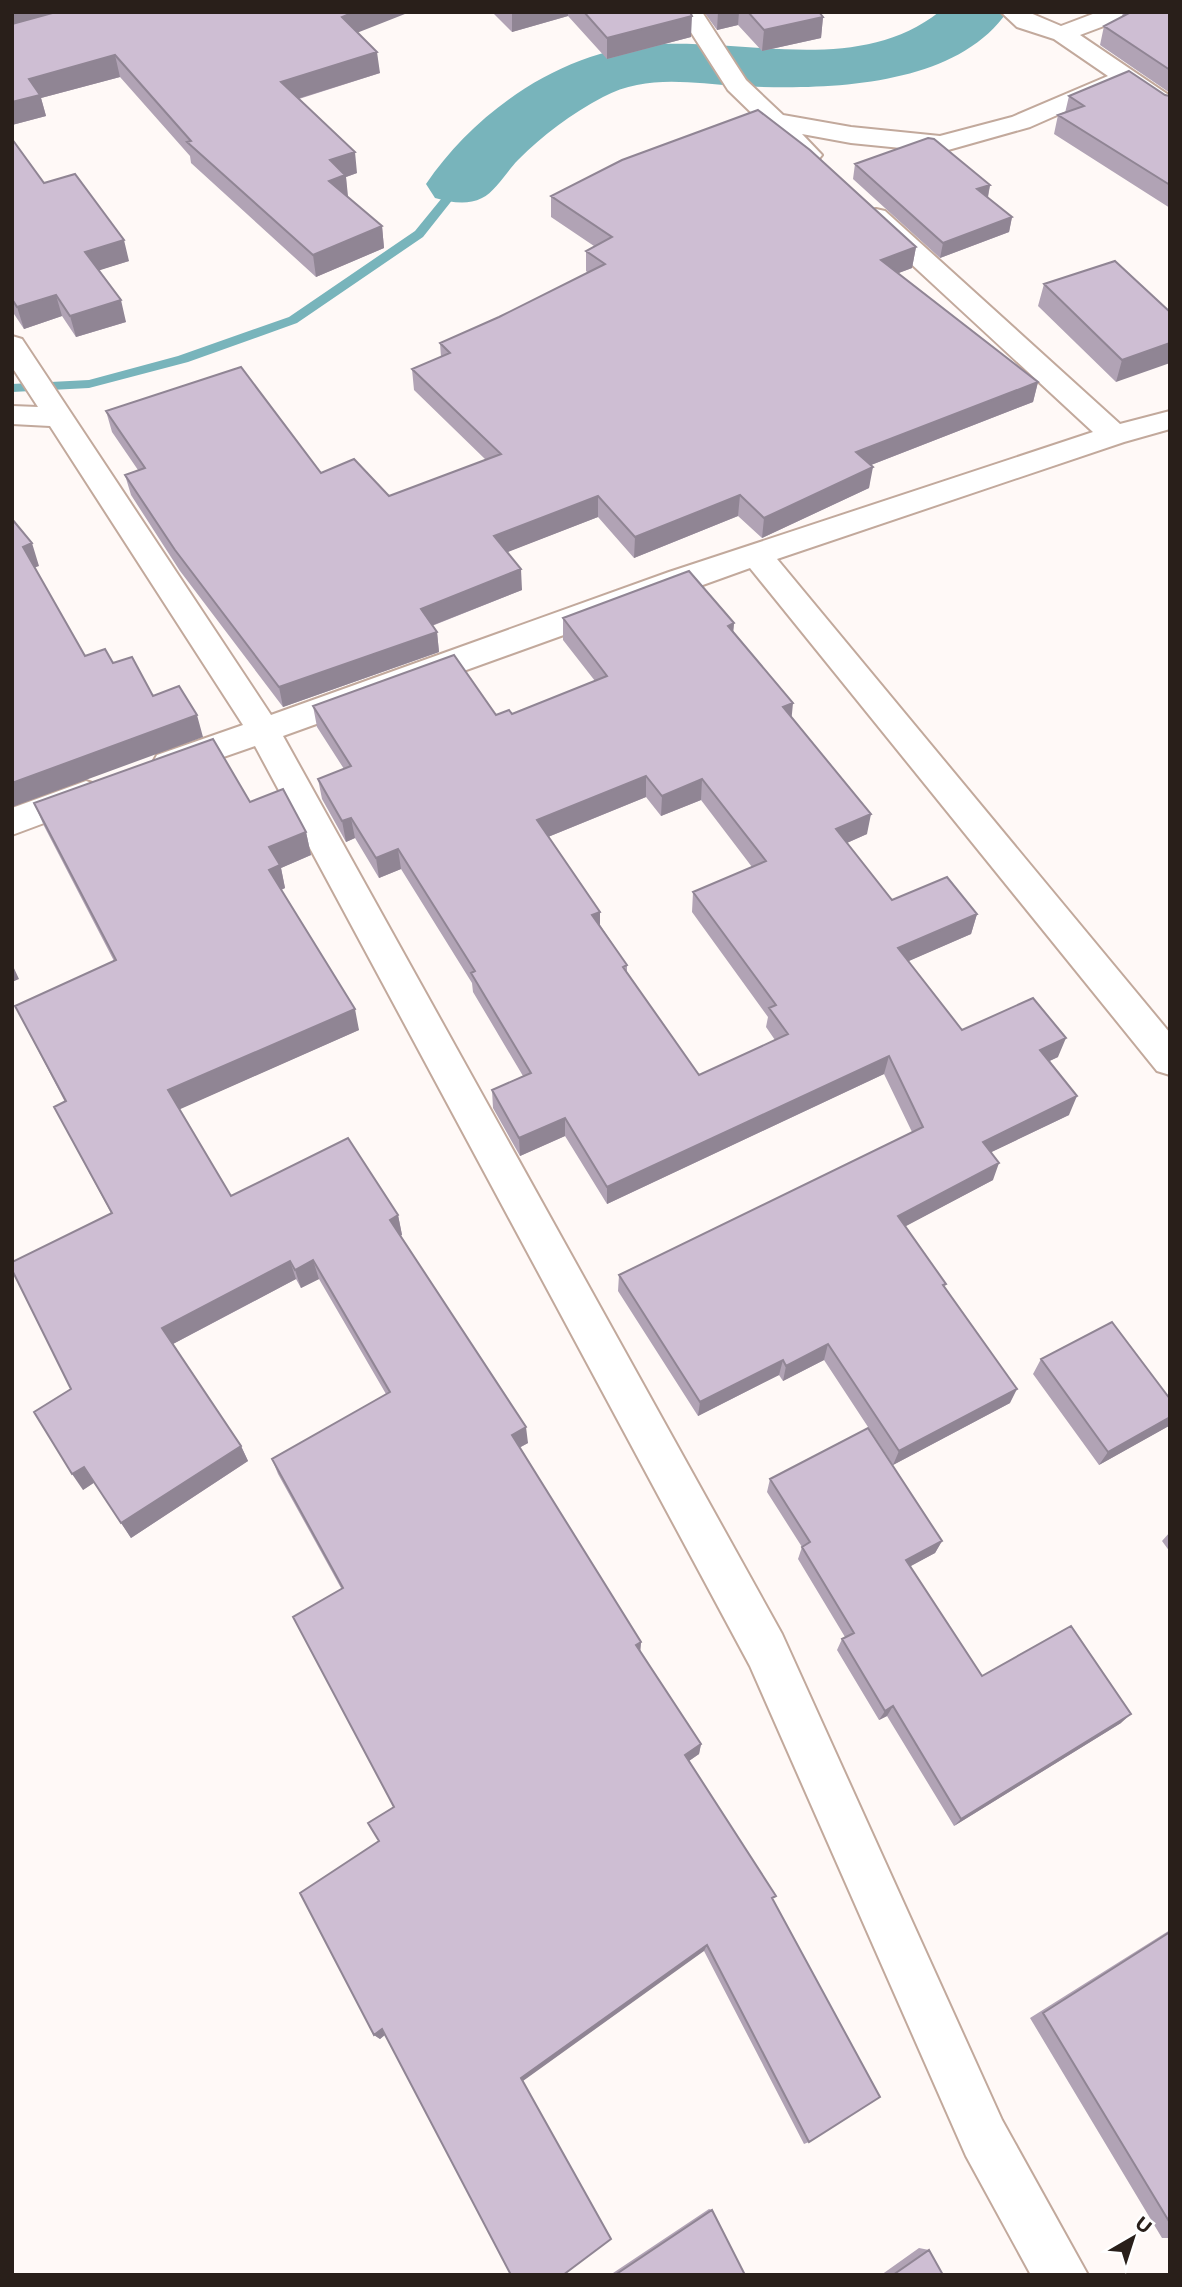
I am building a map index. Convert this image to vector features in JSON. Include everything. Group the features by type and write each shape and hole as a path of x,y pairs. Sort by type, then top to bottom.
{"street":[{"path":"690,12 718,51 737,85 832,176"},
{"path":"1013,12 1025,22 1062,34 1170,107"},
{"path":"1062,34 1120,12"},
{"path":"772,121 851,135 941,144 1021,122 1127,77"},
{"path":"853,195 1114,435"},
{"path":"12,345 263,729 766,1650 984,2138 1061,2275"},
{"path":"12,415 57,411"},
{"path":"12,822 263,729 756,554 1114,435 1170,420"},
{"path":"756,554 1170,1060"}],"building":[{"path":"56,12 354,12 342,17 377,52 281,82 355,152 330,160 345,175 329,181 382,226 313,255 187,142 191,141 115,55 29,79 40,95 12,102 12,24"},
{"path":"584,12 690,12 692,16 607,38"},
{"path":"748,12 819,12 823,17 764,30"},
{"path":"1131,12 1170,12 1170,70 1104,26"},
{"path":"1129,71 1170,96 1170,185 1058,115 1084,106 1069,96"},
{"path":"758,110 810,150 916,247 881,260 1038,382 856,452 873,467 764,518 740,495 635,537 598,496 494,536 521,569 421,609 437,632 279,687 175,550 125,475 145,468 106,411 241,367 321,473 354,459 389,496 501,454 412,369 450,353 440,343 605,264 586,251 612,237 551,196 622,160"},
{"path":"928,138 934,139 990,185 977,189 1012,217 943,243 855,164"},
{"path":"12,139 44,183 75,174 124,240 85,252 121,300 70,316 56,295 17,307 12,299"},
{"path":"1115,261 1170,312 1170,343 1122,360 1044,284"},
{"path":"12,519 32,543 23,547 85,656 105,649 113,663 132,657 153,696 179,686 197,715 12,783"},
{"path":"689,571 734,623 728,626 793,703 783,707 871,814 836,829 892,900 947,877 977,914 898,948 962,1030 1033,998 1066,1038 1040,1050 1077,1096 983,1142 999,1163 898,1216 1017,1389 899,1451 828,1344 786,1366 783,1360 700,1402 619,1275 923,1127 889,1056 607,1187 565,1118 519,1138 492,1090 531,1073 471,973 475,971 398,849 376,858 351,818 342,821 318,779 351,766 313,706 454,655 496,715 509,710 512,714 607,676 563,618","holes":["646,776 662,796 702,779 766,861 693,892 776,1005 769,1008 788,1034 699,1075 623,967 627,965 592,915 600,912 537,820"]},
{"path":"213,739 250,802 283,789 306,832 269,847 280,865 269,870 355,1009 168,1090 231,1196 348,1138 398,1215 390,1220 526,1427 512,1435 641,1642 636,1645 701,1744 685,1755 776,1896 772,1898 880,2097 809,2142 707,1945 521,2078 611,2239 563,2275 511,2275 382,2029 374,2035 300,1893 379,1841 368,1823 394,1807 293,1617 343,1588 272,1459 390,1392 313,1260 295,1270 290,1261 162,1328 241,1446 121,1523 84,1467 72,1474 34,1412 71,1389 12,1270 12,1262 112,1213 54,1107 66,1101 15,1006 116,960 34,803"},
{"path":"1112,1322 1170,1399 1170,1417 1108,1452 1041,1359"},
{"path":"868,1428 942,1541 906,1560 982,1676 1071,1626 1131,1714 961,1819 893,1706 885,1711 842,1639 854,1633 802,1547 810,1542 770,1479"},
{"path":"1170,1932 1170,2223 1043,2013"},
{"path":"712,2210 745,2275 615,2275"},
{"path":"929,2250 943,2275 893,2275"}],"waterway":[{"path":"459,184 496,145 538,110 560,94 609,72 661,62 785,68 868,62 919,50 939,41 977,12"},
{"path":"12,388 89,384 183,359 293,320 419,234 459,184"}]}
